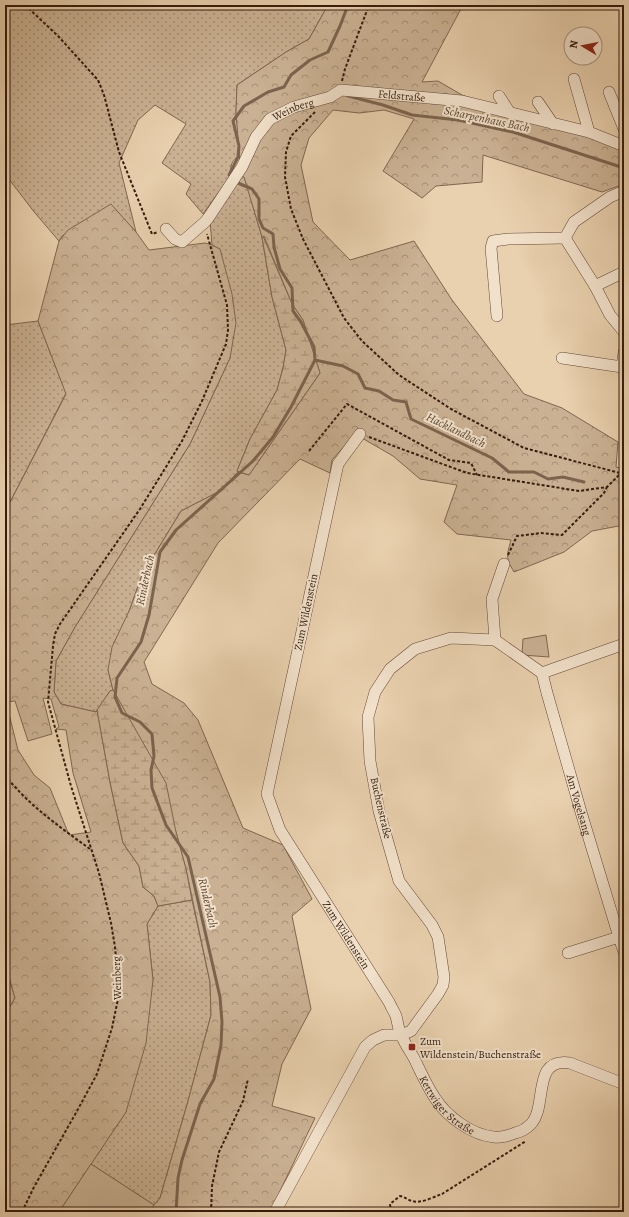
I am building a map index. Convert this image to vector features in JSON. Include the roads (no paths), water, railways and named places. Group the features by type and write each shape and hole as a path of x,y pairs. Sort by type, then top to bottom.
{"street":[{"path":"574,78 589,132"},
{"name":"Feldstraße","path":"340,90 462,102 589,132 624,146"},
{"name":"Weinberg","path":"166,229 175,239 182,242 205,222 247,159 256,137 270,119 294,107 330,97 340,90"},
{"path":"609,92 624,129"},
{"path":"499,96 510,113"},
{"path":"538,102 553,124"},
{"path":"565,238 574,222 610,197 624,191"},
{"path":"565,238 596,286 610,315 624,332"},
{"path":"497,316 491,248 493,241 508,239 565,238"},
{"path":"596,286 624,272"},
{"path":"562,358 622,367 624,352"},
{"name":"Zum Wildenstein","path":"360,434 338,464 268,794 280,830 389,1002 396,1016 401,1035"},
{"path":"504,564 492,599 495,640 542,673 624,644"},
{"name":"Buchenstraße","path":"401,1035 411,1031 438,994 443,985 444,977 438,937 432,926 399,881 379,810 370,761 368,717 375,692 390,669 415,649 451,638 495,640"},
{"name":"Am Vogelsang","path":"542,673 546,693 624,952"},
{"path":"568,953 620,937"},
{"path":"275,1212 365,1047 373,1040 384,1035 401,1035"},
{"name":"Kettwiger Straße","path":"401,1035 435,1099 446,1111 470,1129 494,1137 506,1137 519,1132 531,1124 538,1106 544,1076 549,1068 555,1064 563,1062 570,1063 624,1084"}],"waterway":[{"name":"Rinderbach","path":"176,1212 178,1178 182,1160 200,1104 214,1079 221,1045 222,1022 220,997 188,857 166,825 152,788 151,770 154,756 152,734 140,722 122,713 115,697 117,678 141,642 149,615 160,552 176,530 253,461 273,437 291,407 315,360 314,347 301,322 293,311 292,288 280,269 274,247 273,234 263,228 259,219 259,199 252,189 238,183 229,175 238,157 239,146 233,121 244,106 268,92 284,87 291,75 310,60 328,52 348,5"},
{"name":"Scharpenhaus Bach","path":"348,96 383,105 412,115 458,120 513,132 624,168"},
{"name":"Hacklandbach","path":"315,360 343,366 358,374 365,388 379,391 393,400 406,402 411,419 492,458 509,472 534,472 548,479 563,477 584,482"}],"place":[{"name":"Zum Wildenstein/Buchenstraße","path":"412,1047"}]}
